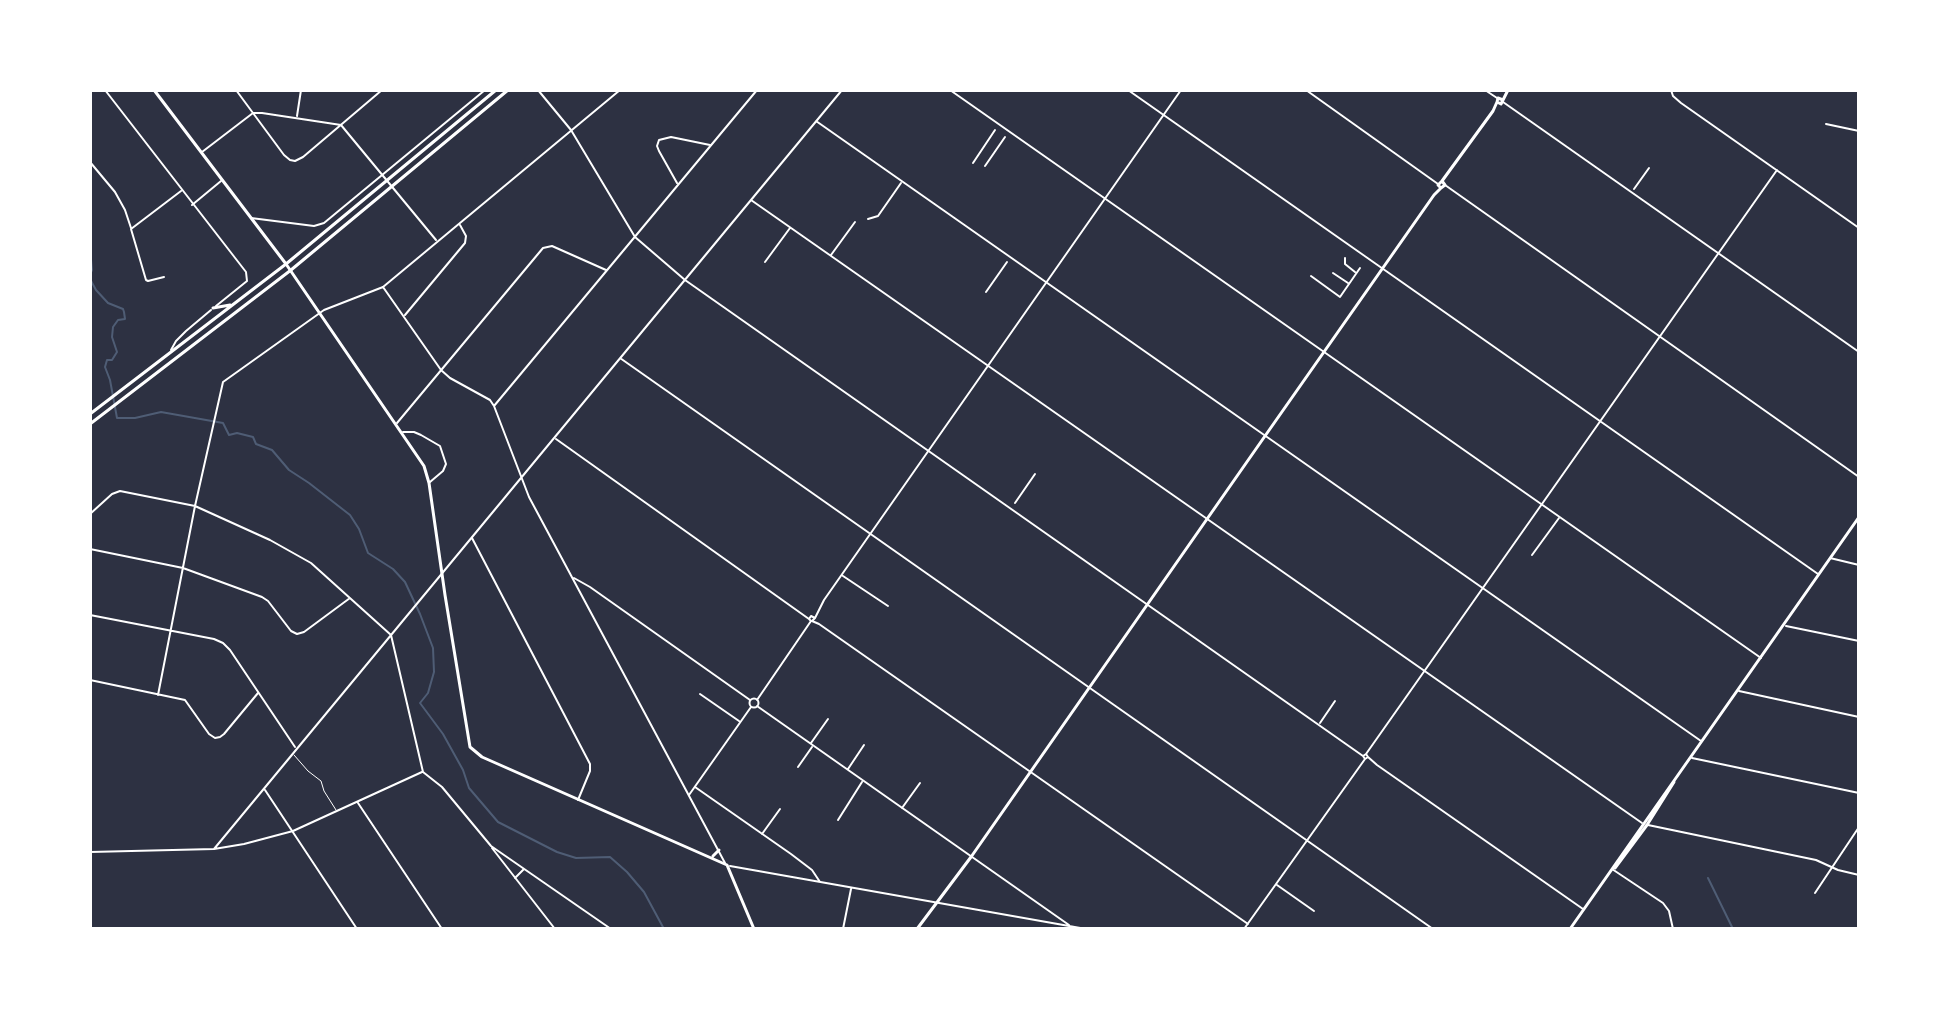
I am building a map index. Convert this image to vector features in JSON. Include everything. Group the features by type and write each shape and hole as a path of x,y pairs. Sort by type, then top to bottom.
{"main road":[{"path":"154,90 291,270 424,466 470,747 482,757 727,865 754,929"},
{"path":"90,414 286,264 496,90"},
{"path":"90,424 291,270 508,90"},
{"path":"917,929 971,857 1507,91"},
{"path":"213,308 233,304"},
{"path":"214,319 219,325"},
{"path":"191,337 196,343"},
{"path":"1570,929 1859,517"},
{"path":"709,856 716,855 719,850"}],"street":[{"path":"105,90 246,272 247,281 192,326 176,341 170,352"},
{"path":"236,90 284,155 293,161 303,157 381,90"},
{"path":"296,118 301,90"},
{"path":"251,218 314,226 323,224 485,90"},
{"path":"538,90 571,130 635,237 685,280 1584,910"},
{"path":"158,695 212,423 224,380 319,313 383,287 620,90"},
{"path":"748,90 756,91"},
{"path":"214,849 842,90"},
{"path":"950,90 1761,658"},
{"path":"1128,90 1819,574"},
{"path":"757,706 757,700 817,611 1181,90"},
{"path":"1306,90 1859,477"},
{"path":"1485,90 1859,352"},
{"path":"1671,90 1679,102 1859,228"},
{"path":"494,406 756,91"},
{"path":"202,153 253,113 341,125 437,241"},
{"path":"816,121 1702,742"},
{"path":"1826,124 1859,131"},
{"path":"973,163 995,130"},
{"path":"678,184 659,151 659,140 671,137 711,146"},
{"path":"985,166 1005,137"},
{"path":"90,162 115,192 125,210 146,280 164,277"},
{"path":"1634,189 1649,168"},
{"path":"1244,929 1777,170"},
{"path":"192,205 222,180"},
{"path":"868,219 878,216 902,182"},
{"path":"131,229 182,191"},
{"path":"751,200 1645,824 1816,860 1859,875"},
{"path":"830,256 855,222"},
{"path":"404,317 465,243 465,233 460,224"},
{"path":"765,262 790,228"},
{"path":"396,424 540,250 547,246 556,248 606,270"},
{"path":"1345,258 1345,264 1357,273"},
{"path":"986,292 1007,262"},
{"path":"1311,276 1340,297 1360,268"},
{"path":"1333,273 1349,284"},
{"path":"383,287 441,370 490,400 494,406 529,497 727,865 1086,929"},
{"path":"620,358 1433,929"},
{"path":"402,432 414,432 437,443 442,449 445,468 429,483"},
{"path":"554,438 1248,924"},
{"path":"1015,503 1035,474"},
{"path":"90,514 117,491 195,506 304,558 351,597 391,635 423,772 442,787 555,929"},
{"path":"1532,555 1559,518"},
{"path":"472,537 590,764 578,800"},
{"path":"90,549 183,568 262,597 297,634 351,597"},
{"path":"1830,558 1859,565"},
{"path":"842,575 888,606"},
{"path":"572,578 590,587 750,700 757,700"},
{"path":"90,615 223,643 296,749"},
{"path":"1783,625 1859,641"},
{"path":"90,680 185,700 209,734 217,738 224,734 258,692"},
{"path":"1737,691 1859,717"},
{"path":"700,694 740,721"},
{"path":"750,700 751,707"},
{"path":"1320,724 1335,701"},
{"path":"689,796 740,721 751,707 757,706 1070,925"},
{"path":"798,767 828,719"},
{"path":"847,770 864,745"},
{"path":"1690,757 1859,793"},
{"path":"90,852 236,846 293,831 423,772"},
{"path":"838,820 863,781"},
{"path":"902,808 920,783"},
{"path":"695,787 810,869 820,882"},
{"path":"264,789 357,929"},
{"path":"358,802 442,929"},
{"path":"762,834 780,809"},
{"path":"1815,893 1859,827"},
{"path":"491,846 611,929"},
{"path":"515,878 525,869"},
{"path":"1611,870 1661,901 1669,911 1673,929"},
{"path":"1276,884 1314,911"},
{"path":"843,929 851,888"}],"lane":[{"path":"293,752 308,771 321,781 337,812"}],"waterway":[{"path":"90,249 90,275"},
{"path":"90,279 108,303 124,312 125,319 118,320 113,327 112,337 117,352 112,360 107,360 105,367 117,418 135,418 161,412 223,423 229,435 237,433 253,437 256,444 272,450 289,470 350,515 368,553 393,569 405,582 420,614 433,648 434,672 428,693 420,703 443,734 463,770 469,788 498,822 557,852 576,858 610,857 644,892 664,929"},
{"path":"1708,878 1733,929"}]}
